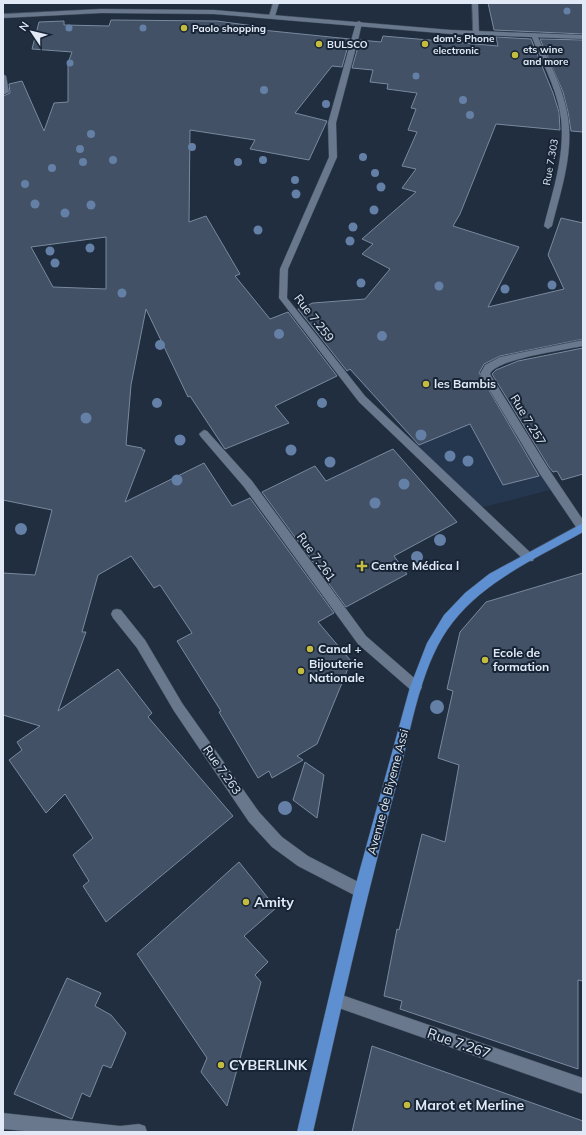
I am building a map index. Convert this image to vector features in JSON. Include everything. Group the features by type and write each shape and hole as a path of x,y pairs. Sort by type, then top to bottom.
{"main road":[{"name":"Avenue de Biyeme Assi","path":"305,1132 361,891 416,687 431,647 448,618 492,577 529,558 582,527"}],"street":[{"path":"272,16 276,3"},
{"path":"475,3 476,33"},
{"path":"3,16 35,13 158,10 272,16 476,33 583,37"},
{"name":"Rue 7.259","path":"359,23 353,56 332,124 334,150 333,157 284,269 283,298 362,399 529,558"},
{"name":"Rue 7.303","path":"534,35 561,101 565,122 565,140 548,226"},
{"path":"3,76 5,92"},
{"name":"Rue 7.257","path":"582,527 544,471 485,374 488,367 503,359 583,343"},
{"name":"Rue 7.261","path":"204,434 248,484 362,640 416,687"},
{"name":"Rue 7.263","path":"117,614 141,644 178,707 254,817 277,842 303,861 361,891"},
{"name":"Rue 7.267","path":"336,1000 583,1086"},
{"path":"3,1121 117,1132"},
{"path":"124,1132 139,1132"}],"shaded area":[{"name":"les Bambis","path":"479,289 516,348 474,359 550,490 476,509 326,345"}],"building":[{"path":"488,3 583,3 583,34 494,30"},
{"path":"111,20 217,21 254,26 252,29 350,39 342,67 332,66 295,113 327,121 309,160 250,149 255,140 190,130 189,222 206,216 240,274 235,276 270,319 288,312 337,376 275,406 289,423 225,449 190,396 188,397 146,309 131,385 126,445 145,450 125,502 204,463 232,506 250,498 334,613 318,622 351,661 317,744 297,756 303,760 272,778 269,771 258,778 219,712 221,711 177,641 192,633 160,585 154,588 131,556 98,575 82,632 86,632 58,711 118,669 152,713 148,717 233,816 106,922 83,886 89,881 73,855 93,838 65,794 46,813 9,760 22,750 17,742 40,726 3,715 3,573 35,575 52,510 3,500 3,96 10,93 9,84 22,81 44,131 54,103 68,102 68,63 72,52 32,49 39,22 64,21 64,25 109,26","holes":["106,237 106,289 53,287 31,247"]},
{"path":"383,36 498,46 496,37 531,39 553,93 559,112 560,130 496,124 460,214 453,226 519,247 488,307 564,289 548,255 561,218 583,223 583,339 500,356 484,364 479,373 539,476 503,485 470,424 419,445 350,369 347,371 298,309 313,303 365,299 390,269 362,254 373,244 362,239 416,192 402,188 416,169 402,166 417,132 408,130 416,109 411,108 417,93 387,89 388,84 370,82 373,70 352,68 360,40 381,42"},
{"path":"540,39 583,40 583,132 571,131 563,92"},
{"path":"583,348 583,474 562,480 557,471 553,472 549,467 492,374 496,370 518,361"},
{"path":"393,449 457,522 394,556 407,574 346,607 262,492 315,466 326,481"},
{"path":"583,573 583,981 578,980 578,1069 400,1009 402,1001 384,996 397,929 399,930 422,834 445,842 459,765 438,758 453,691 447,689 460,632 486,602"},
{"path":"305,762 324,775 317,818 293,800"},
{"path":"239,862 276,908 244,936 268,962 255,975 261,982 227,1106 201,1072 207,1058 137,954"},
{"path":"67,978 101,993 95,1006 111,1015 126,1033 111,1068 103,1065 90,1097 82,1093 72,1119 14,1094"},
{"name":"Marot et Merline","path":"372,1046 583,1121 583,1132 352,1132"}],"place":[{"name":"Paolo shopping","path":"184,28"},
{"name":"BULSCO","path":"319,44"},
{"name":"dom's Phone electronic","path":"425,44"},
{"name":"ets wine and more","path":"515,55"},
{"name":"les Bambis","path":"426,384"},
{"name":"Centre Médica l","path":"362,566"},
{"name":"Canal +","path":"310,649"},
{"name":"Ecole de formation","path":"485,660"},
{"name":"Bijouterie Nationale","path":"301,671"},
{"name":"Amity","path":"246,902"},
{"name":"CYBERLINK","path":"221,1065"},
{"name":"Marot et Merline","path":"407,1105"}]}
